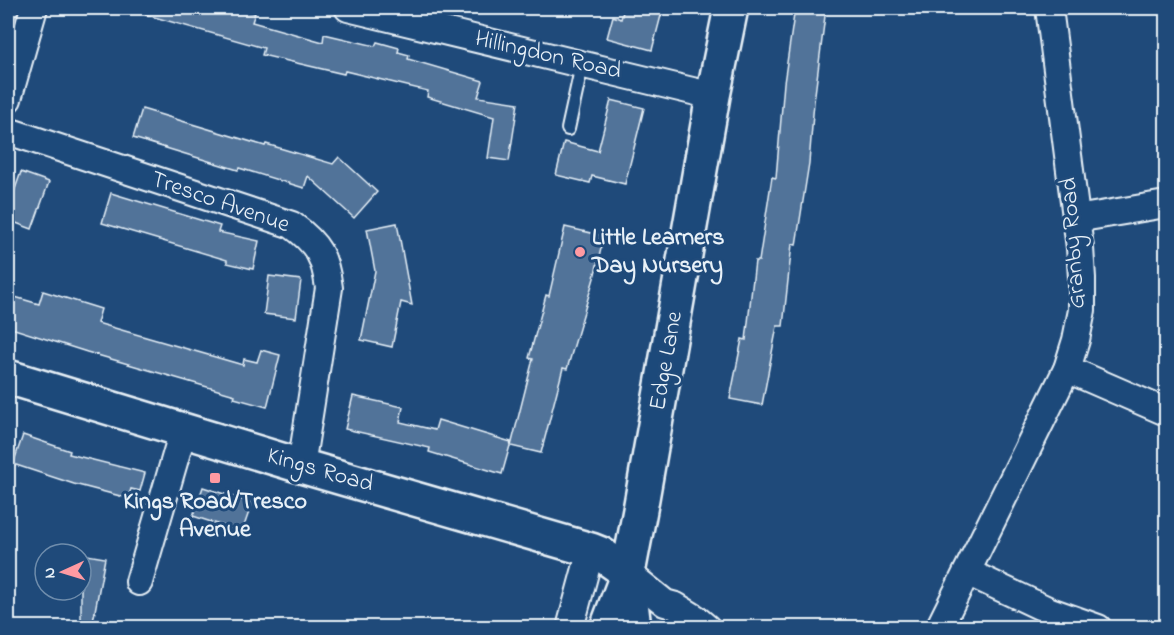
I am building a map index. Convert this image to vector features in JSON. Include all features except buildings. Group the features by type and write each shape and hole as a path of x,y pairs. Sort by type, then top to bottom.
{"main road":[{"name":"Edge Lane","path":"608,627 628,573 713,96 732,8"},
{"name":"Kings Road","path":"8,377 183,431 591,550 601,554 628,573"},
{"name":"Edge Lane","path":"628,573 634,627"}],"street":[{"path":"8,99 34,8"},
{"name":"Hillingdon Road","path":"348,8 713,96"},
{"name":"Granby Road","path":"939,627 1067,369 1082,309 1076,219 1048,8"},
{"name":"Tresco Avenue","path":"8,131 292,225 308,236 319,251 326,268 329,288 301,466"},
{"path":"1076,219 1167,204"},
{"path":"1067,369 1167,412"},
{"path":"139,582 183,431"},
{"path":"570,627 591,550"},
{"path":"967,572 1050,611 1098,627"},
{"path":"628,573 665,603 676,606 707,627"}],"lane":[{"path":"568,129 582,65"}],"place":[{"name":"Little Learners Day Nursery","path":"580,252"},
{"name":"Kings Road/Tresco Avenue","path":"215,478"}]}
